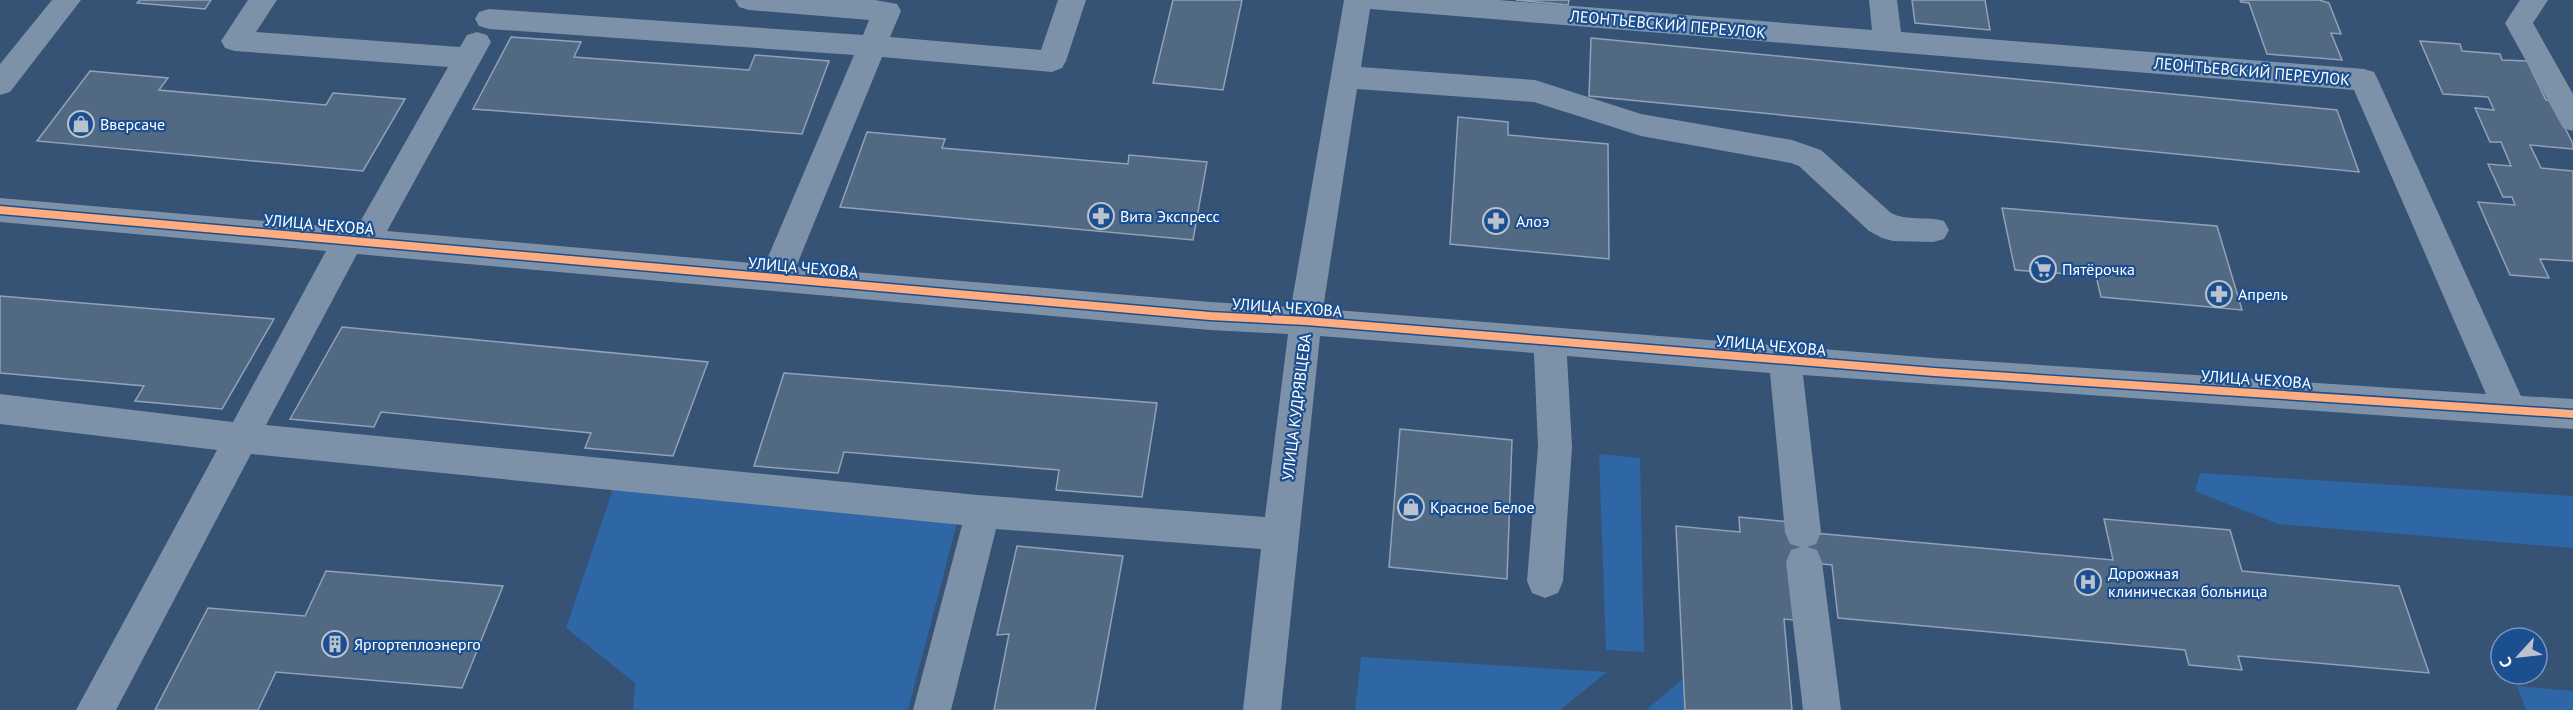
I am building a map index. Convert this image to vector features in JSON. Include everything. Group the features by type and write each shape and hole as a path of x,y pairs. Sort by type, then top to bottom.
{"street":[{"path":"0,84 67,0"},
{"path":"264,0 235,41 468,58"},
{"path":"749,0 887,11 775,278"},
{"path":"95,710 240,439 495,9 1052,62 1072,0"},
{"name":"УЛИЦА КУДРЯВЦЕВА","path":"1262,710 1296,392 1314,259 1358,0"},
{"name":"ЛЕОНТЬЕВСКИЙ ПЕРЕУЛОК","path":"1375,0 2364,80 2510,410"},
{"path":"1883,0 1888,42"},
{"path":"2534,0 2519,22 2573,120"},
{"path":"1345,77 1535,91 1641,125 1792,153 1810,158 1880,222 1893,229 1933,230"},
{"name":"УЛИЦА ЧЕХОВА","path":"0,210 1209,316 1306,321 1934,372 2573,414"},
{"path":"1545,581 1555,447 1550,341"},
{"path":"1785,360 1822,710"},
{"path":"0,409 240,439 983,511 1176,525 1281,536"},
{"path":"932,710 983,511"}],"shaded area":[{"path":"1599,454 1640,458 1644,652 1606,650"},
{"path":"2200,473 2573,496 2573,548 2278,524 2195,491"},
{"path":"613,489 958,519 908,710 633,710 635,683 566,628"},
{"path":"1361,657 1607,672 1560,710 1355,710"},
{"path":"1684,678 1685,710 1646,710"},
{"path":"2517,686 2573,691 2573,710 2526,710"}],"building":[{"path":"140,0 211,0 205,9 137,3"},
{"path":"1173,0 1242,0 1223,90 1153,83"},
{"path":"1516,0 1569,0 1568,5"},
{"path":"1912,0 1985,0 1990,30 1915,23"},
{"path":"2240,0 2319,0 2329,3 2341,34 2331,33 2342,60 2267,54 2249,3"},
{"path":"511,37 581,42 574,57 749,70 755,55 829,61 802,134 473,109"},
{"path":"1591,38 2337,110 2359,172 1589,96"},
{"path":"2420,41 2460,44 2462,51 2500,54 2502,60 2527,61 2546,100 2551,100 2573,144 2573,149 2530,145 2541,168 2573,171 2573,261 2540,259 2549,278 2510,275 2478,202 2515,205 2512,197 2503,197 2488,164 2511,166 2501,142 2490,142 2475,108 2494,110 2488,97 2443,94"},
{"path":"90,71 168,78 159,90 326,105 333,93 405,99 363,171 37,141"},
{"path":"1458,117 1508,122 1508,135 1608,144 1609,259 1450,244"},
{"path":"867,132 945,139 942,148 1128,164 1129,155 1207,162 1193,240 840,207"},
{"path":"2002,208 2217,226 2242,310 2101,297 2096,276 2015,270"},
{"path":"0,296 274,319 222,409 135,401 144,386 0,373"},
{"path":"342,327 708,362 673,456 585,448 591,433 381,412 374,427 290,419"},
{"path":"784,373 1157,403 1142,497 1056,490 1059,470 844,452 838,473 754,466"},
{"path":"1400,429 1512,440 1507,579 1389,567"},
{"path":"1739,517 1800,523 1803,532 2113,560 2104,519 2230,530 2242,571 2399,586 2429,673 2238,656 2242,670 2189,665 2185,650 1838,618 1832,565 1804,562 1810,622 1784,619 1792,710 1685,710 1676,526 1740,532"},
{"path":"1017,546 1123,556 1095,710 994,710 1009,634 997,635"},
{"name":"Яргортеплоэнерго","path":"326,571 503,586 462,688 276,672 258,710 155,710 208,608 305,616"}],"cycle path":[{"path":"0,210 1210,316 1306,321 1934,372 2573,414"}],"place":[{"name":"Вверсаче","path":"81,124"},
{"name":"Вита Экспресс","path":"1101,216"},
{"name":"Алоэ","path":"1496,221"},
{"name":"Пятёрочка","path":"2043,269"},
{"name":"Апрель","path":"2219,294"},
{"name":"Красное Белое","path":"1411,507"},
{"name":"Дорожная клиническая больница","path":"2088,582"},
{"name":"Яргортеплоэнерго","path":"335,644"}]}
